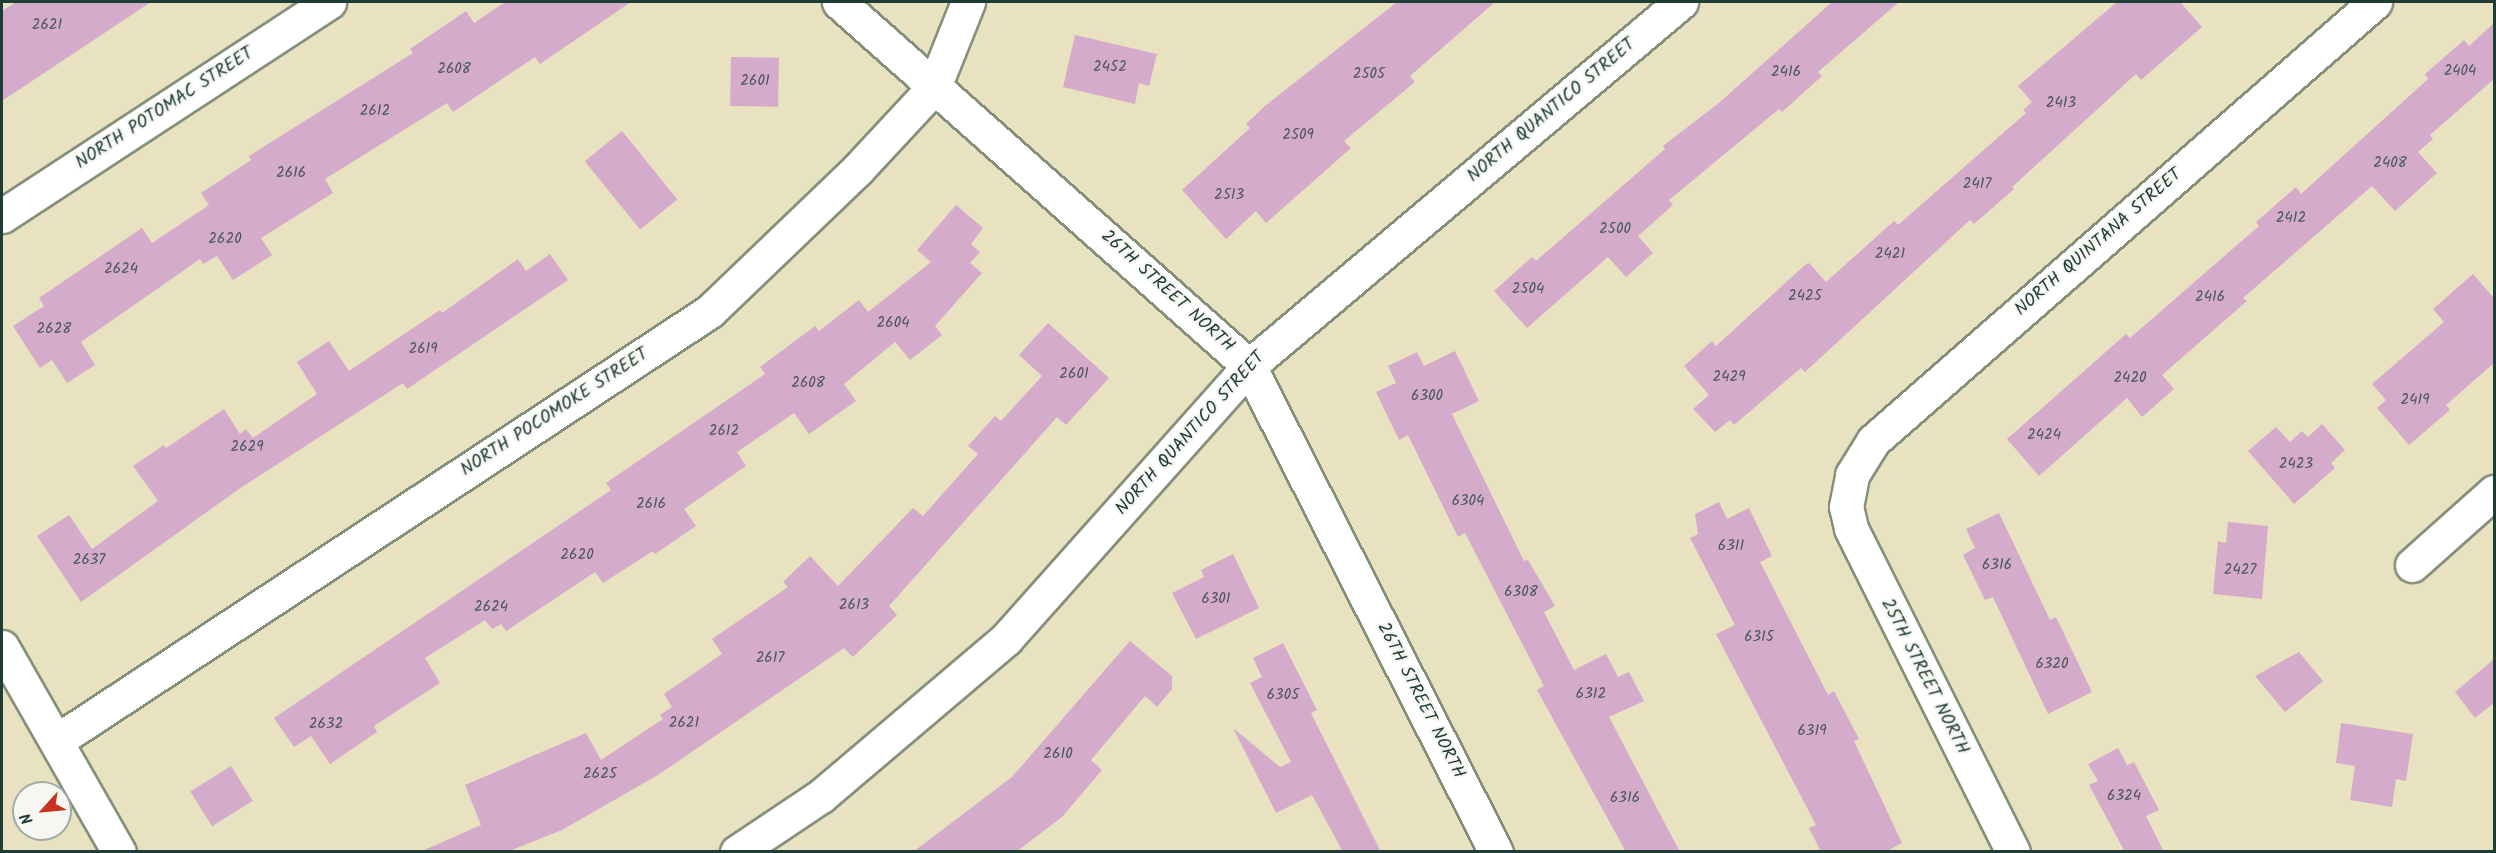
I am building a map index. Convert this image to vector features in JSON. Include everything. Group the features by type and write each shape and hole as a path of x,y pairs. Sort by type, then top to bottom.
{"street":[{"name":"NORTH POTOMAC STREET","path":"2,216 329,2"},
{"name":"26TH STREET NORTH","path":"839,2 1249,366 1496,852"},
{"name":"NORTH POCOMOKE STREET","path":"58,740 710,311 856,170 934,87 968,2"},
{"name":"NORTH QUANTICO STREET","path":"737,852 821,796 1006,639 1249,366 1682,2"},
{"name":"NORTH QUINTANA STREET","path":"1846,499 1852,475 1873,441 2375,2"},
{"path":"2412,565 2494,492"},
{"name":"25TH STREET NORTH","path":"1846,499 1847,516 1873,576 2013,852"},
{"path":"2,647 58,740 119,852"}],"building":[{"path":"16,2 151,2 2,101 2,11"},
{"path":"505,2 631,2 540,64 535,57 453,112 447,103 325,179 333,193 261,238 272,255 233,280 217,256 203,264 200,259 81,342 95,365 67,383 52,360 40,368 13,326 44,306 39,298 142,228 152,243 209,205 201,193 251,160 249,156 413,53 410,49 466,11 474,23"},
{"path":"1397,2 1495,2 1410,76 1415,82 1344,141 1351,148 1266,223 1256,211 1226,239 1182,190 1250,128 1246,124 1265,106"},
{"path":"1832,2 1899,2 1818,72 1822,76 1782,112 1779,109 1669,200 1673,205 1638,236 1653,253 1626,277 1608,257 1527,328 1494,291 1532,257 1536,261 1665,149 1663,146 1720,102"},
{"path":"2117,2 2180,2 2202,27 2141,80 2136,74 2012,187 2014,189 1974,224 1970,220 1805,372 1801,368 1734,425 1730,420 1715,432 1693,409 1709,395 1684,366 1712,341 1716,346 1805,265 1809,263 1826,282 1894,221 1898,225 2026,113 2023,110 2032,102 2018,86"},
{"path":"2494,23 2494,79 2430,135 2433,139 2418,152 2437,173 2395,211 2372,186 2243,298 2247,301 2162,375 2174,389 2142,417 2127,398 2039,476 2007,439 2126,334 2130,338 2259,226 2256,222 2296,187 2301,194 2428,79 2425,74 2464,40 2469,46"},
{"path":"1075,35 1157,54 1149,86 1139,83 1135,104 1063,87"},
{"path":"731,57 779,58 778,107 730,106"},
{"path":"622,131 677,199 640,230 585,161"},
{"path":"956,205 983,228 971,244 980,252 970,263 982,273 935,326 942,335 910,360 895,342 844,384 856,401 809,434 794,413 737,452 746,466 684,509 696,526 655,554 653,551 603,583 595,572 506,631 501,624 492,629 485,620 425,658 440,683 374,726 377,732 330,764 311,736 294,747 274,718 611,490 606,483 765,374 760,367 815,326 819,331 859,300 868,312 931,262 917,250"},
{"path":"550,254 568,280 407,389 403,383 239,489 81,602 37,536 69,515 92,549 158,501 133,466 164,445 166,448 224,409 240,434 246,429 253,438 317,394 297,362 329,341 349,371 440,310 442,313 518,259 526,271"},
{"path":"2473,274 2494,298 2494,363 2446,405 2450,410 2409,445 2377,408 2386,400 2372,384 2444,322 2433,309"},
{"path":"1048,323 1109,378 1066,425 1057,417 889,606 897,615 853,657 844,648 658,775 562,830 507,852 420,852 481,825 465,785 586,733 601,760 663,719 660,715 672,707 664,694 722,654 712,639 788,587 783,582 810,556 838,586 913,508 923,516 978,454 968,446 995,416 1001,421 1042,376 1019,355"},
{"path":"1455,351 1479,401 1452,414 1524,561 1528,560 1555,606 1544,612 1574,670 1606,654 1618,677 1629,672 1644,701 1609,717 1680,852 1626,852 1537,690 1544,686 1465,533 1458,537 1408,435 1399,440 1376,392 1396,383 1388,366 1417,352 1424,366"},
{"path":"2322,424 2345,450 2331,463 2335,468 2294,504 2248,451 2276,427 2290,442 2302,431 2308,437"},
{"path":"1719,502 1727,519 1749,508 1772,556 1760,562 1828,695 1834,691 1859,739 1854,741 1902,843 1885,852 1821,852 1809,828 1816,825 1716,634 1735,625 1690,538 1698,534 1695,514"},
{"path":"1999,513 2050,620 2056,617 2092,692 2048,714 1993,597 1985,600 1963,555 1975,548 1966,529"},
{"path":"2228,522 2268,526 2262,599 2213,594 2218,541 2226,543"},
{"path":"1233,554 1259,608 1196,639 1172,593 1204,577 1201,570"},
{"path":"1130,641 1172,676 1172,689 1157,707 1145,696 1091,760 1102,770 1062,817 1016,852 913,852 1012,777"},
{"path":"1283,643 1317,710 1311,713 1381,852 1343,852 1312,795 1276,813 1233,728 1280,767 1291,762 1250,683 1262,677 1253,658"},
{"path":"2299,652 2323,681 2285,712 2255,676"},
{"path":"2494,659 2494,703 2475,718 2455,692"},
{"path":"2341,723 2413,734 2406,781 2396,779 2392,807 2350,800 2355,766 2336,763"},
{"path":"2118,748 2127,765 2134,762 2159,810 2146,816 2164,852 2125,852 2089,785 2098,781 2088,764"},
{"path":"231,766 253,801 212,826 190,791"}]}
